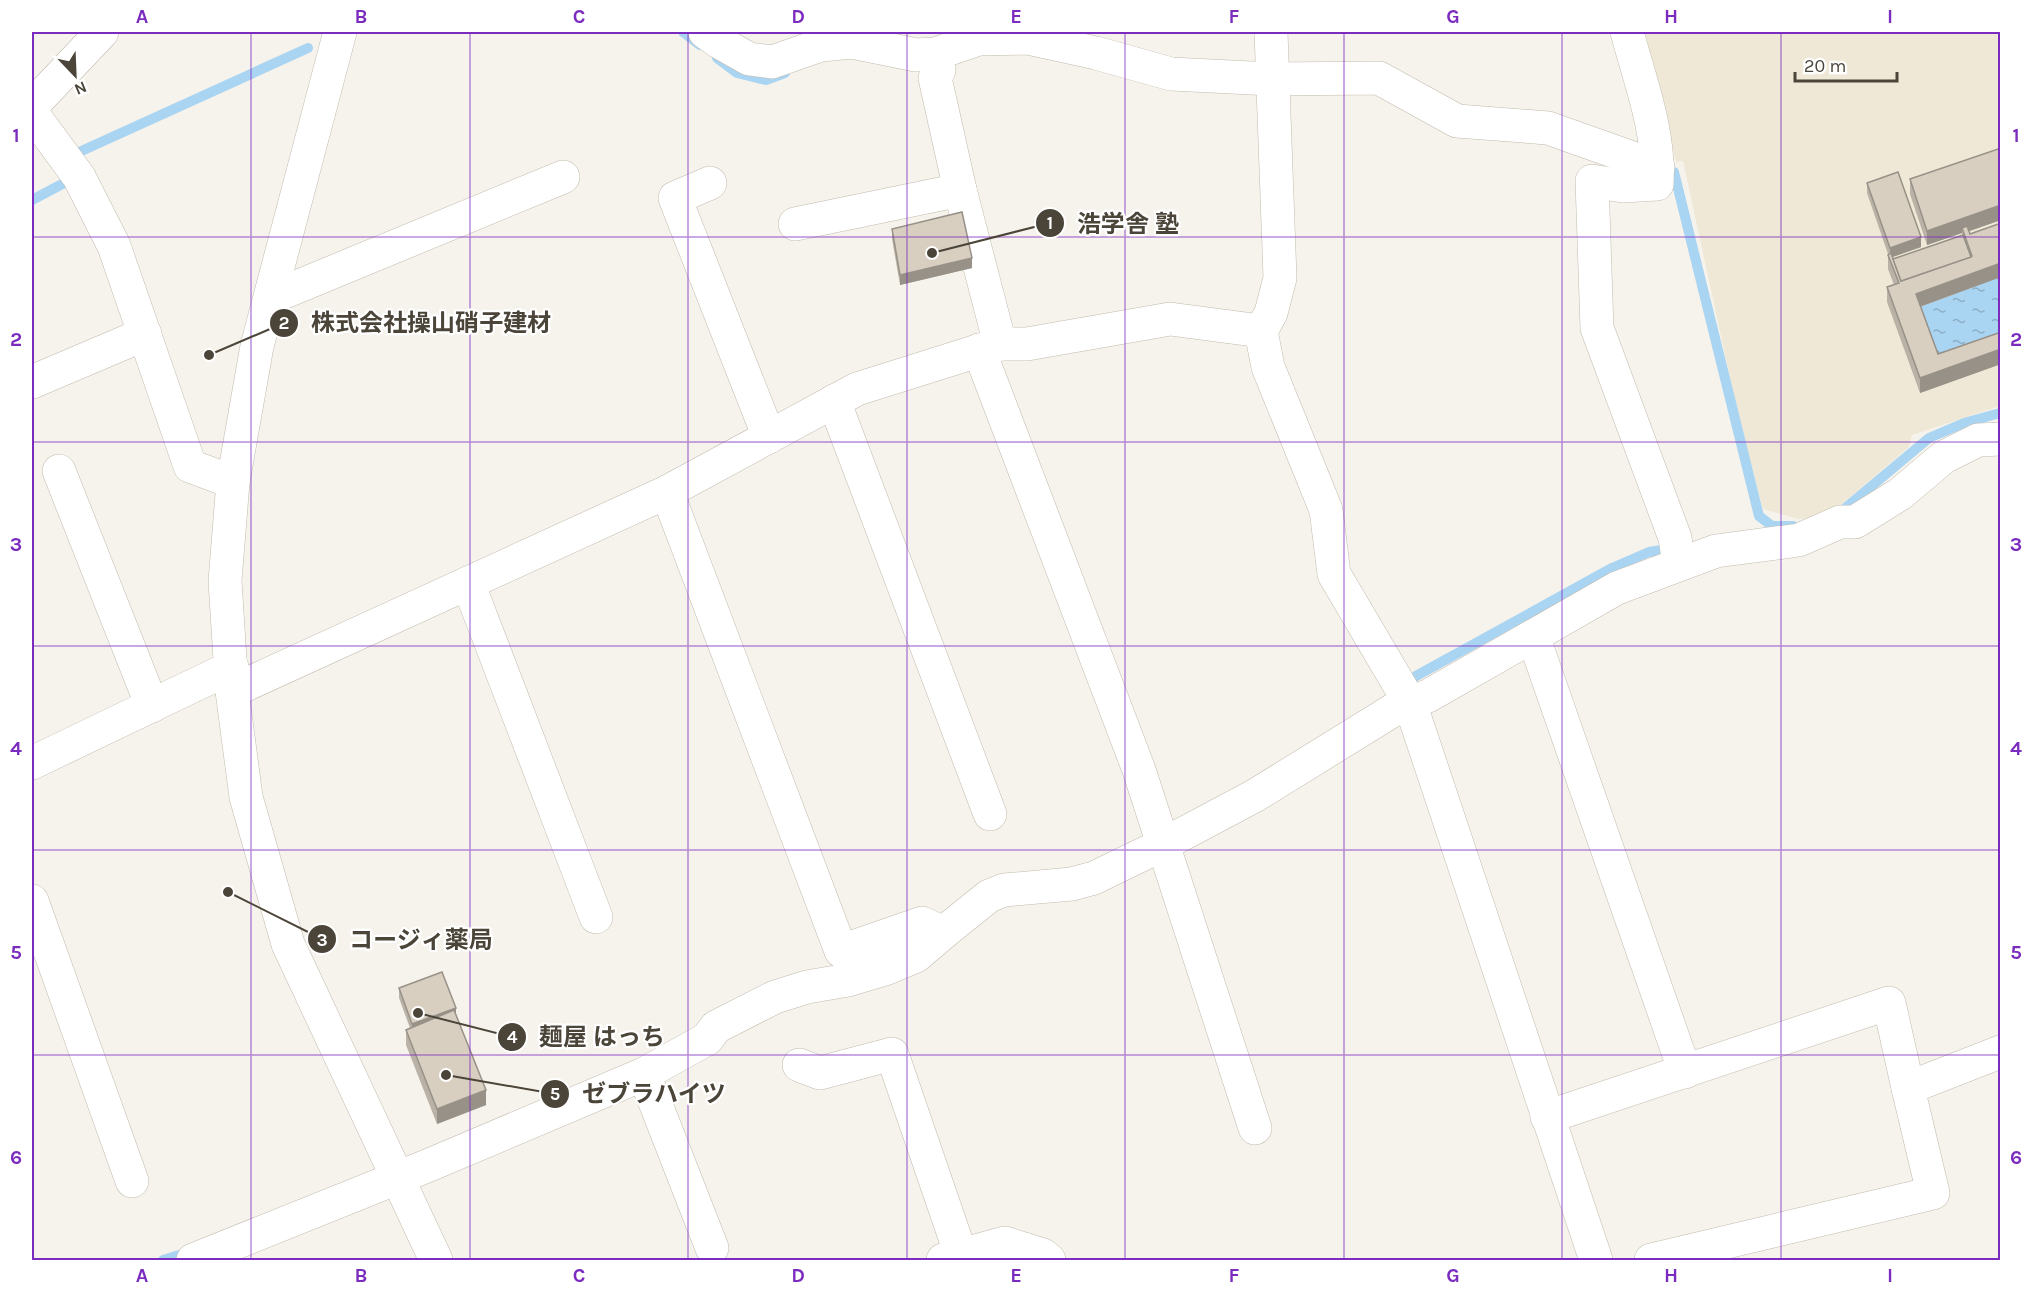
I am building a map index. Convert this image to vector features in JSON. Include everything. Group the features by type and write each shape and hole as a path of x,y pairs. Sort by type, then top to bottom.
{"street":[{"path":"102,32 33,101 79,177 109,236 190,466 233,482"},
{"path":"340,32 257,346 233,482 225,581 232,679 246,797 288,944 395,1178 436,1260"},
{"path":"705,32 749,59 772,62 821,45 852,42 916,55 935,54 979,39 1027,38 1096,53 1171,74 1272,79 1379,78 1457,121 1548,128 1658,167"},
{"path":"1271,32 1280,278 1271,313 1261,331 1268,367 1326,510 1334,574 1404,695 1596,1260"},
{"path":"1627,32 1654,138 1658,167 1657,184 1623,186 1592,181 1597,328 1677,552"},
{"path":"935,54 939,70 935,78 960,190 990,347 1162,837 1255,1128"},
{"path":"270,298 563,177"},
{"path":"710,183 675,198 769,437"},
{"path":"795,224 960,190"},
{"path":"32,763 152,706 232,679 468,583 667,492 857,389 990,347 1028,344 1170,319 1261,331"},
{"path":"32,382 145,334"},
{"path":"834,401 990,814"},
{"path":"1404,695 1428,696 1677,552 1716,551 1799,540 1840,522 1855,522 1900,494 1944,457 1978,440 2001,439"},
{"path":"58,471 152,706"},
{"path":"667,492 841,951 922,923 936,930"},
{"path":"468,583 596,917"},
{"path":"1533,636 1685,1072"},
{"path":"194,1260 644,1074 707,1039 716,1027 776,997 807,987 848,980 885,969 915,956 936,930 989,896 1004,890 1072,884 1094,878 1162,837 1256,795 1395,709 1404,695"},
{"path":"32,901 132,1181"},
{"path":"1547,1117 1889,1003 1933,1193 1651,1260"},
{"path":"1908,1088 2001,1052"},
{"path":"799,1065 820,1073 892,1054 952,1258 1005,1243 1042,1255 1048,1260"},
{"path":"644,1074 712,1248"}],"shaded area":[{"path":"1645,32 2000,32 2000,406 1912,435 1909,447 1837,508 1817,518 1798,519 1763,509 1736,405 1683,161 1676,162"}],"water":[{"path":"2000,277 2000,346 1938,369 1916,308"}],"building":[{"path":"2001,148 2001,205 1927,231 1910,179"},
{"path":"1898,172 1921,237 1890,248 1867,183"},
{"path":"962,212 972,258 900,275 892,229"},
{"path":"2001,223 2001,263 1916,294 1938,354 2001,332 2001,349 1920,378 1887,287 1899,283 1888,255 1891,253 1901,281 1972,256 1962,228 1967,226 1970,234"},
{"path":"1963,235 1971,257 1901,281 1893,259"},
{"path":"442,972 456,1008 412,1024 399,988"},
{"path":"454,1010 486,1090 437,1109 406,1030"}],"waterway":[{"path":"683,32 700,45"},
{"path":"77,153 308,48"},
{"path":"717,58 737,73 766,80 785,73"},
{"path":"1671,171 1674,172 1759,516 1772,526 1793,526"},
{"path":"32,200 66,182 63,173"},
{"path":"1837,515 1929,438 1964,423 2000,413"},
{"path":"1403,687 1416,676 1612,568 1649,552 1673,548"},
{"path":"163,1260 189,1252"}],"place":[{"name":"浩学舎 塾","path":"932,253"},
{"name":"株式会社操山硝子建材","path":"209,355"},
{"name":"コージィ薬局","path":"228,892"},
{"name":"麺屋 はっち","path":"418,1013"},
{"name":"ゼブラハイツ","path":"446,1075"}]}
